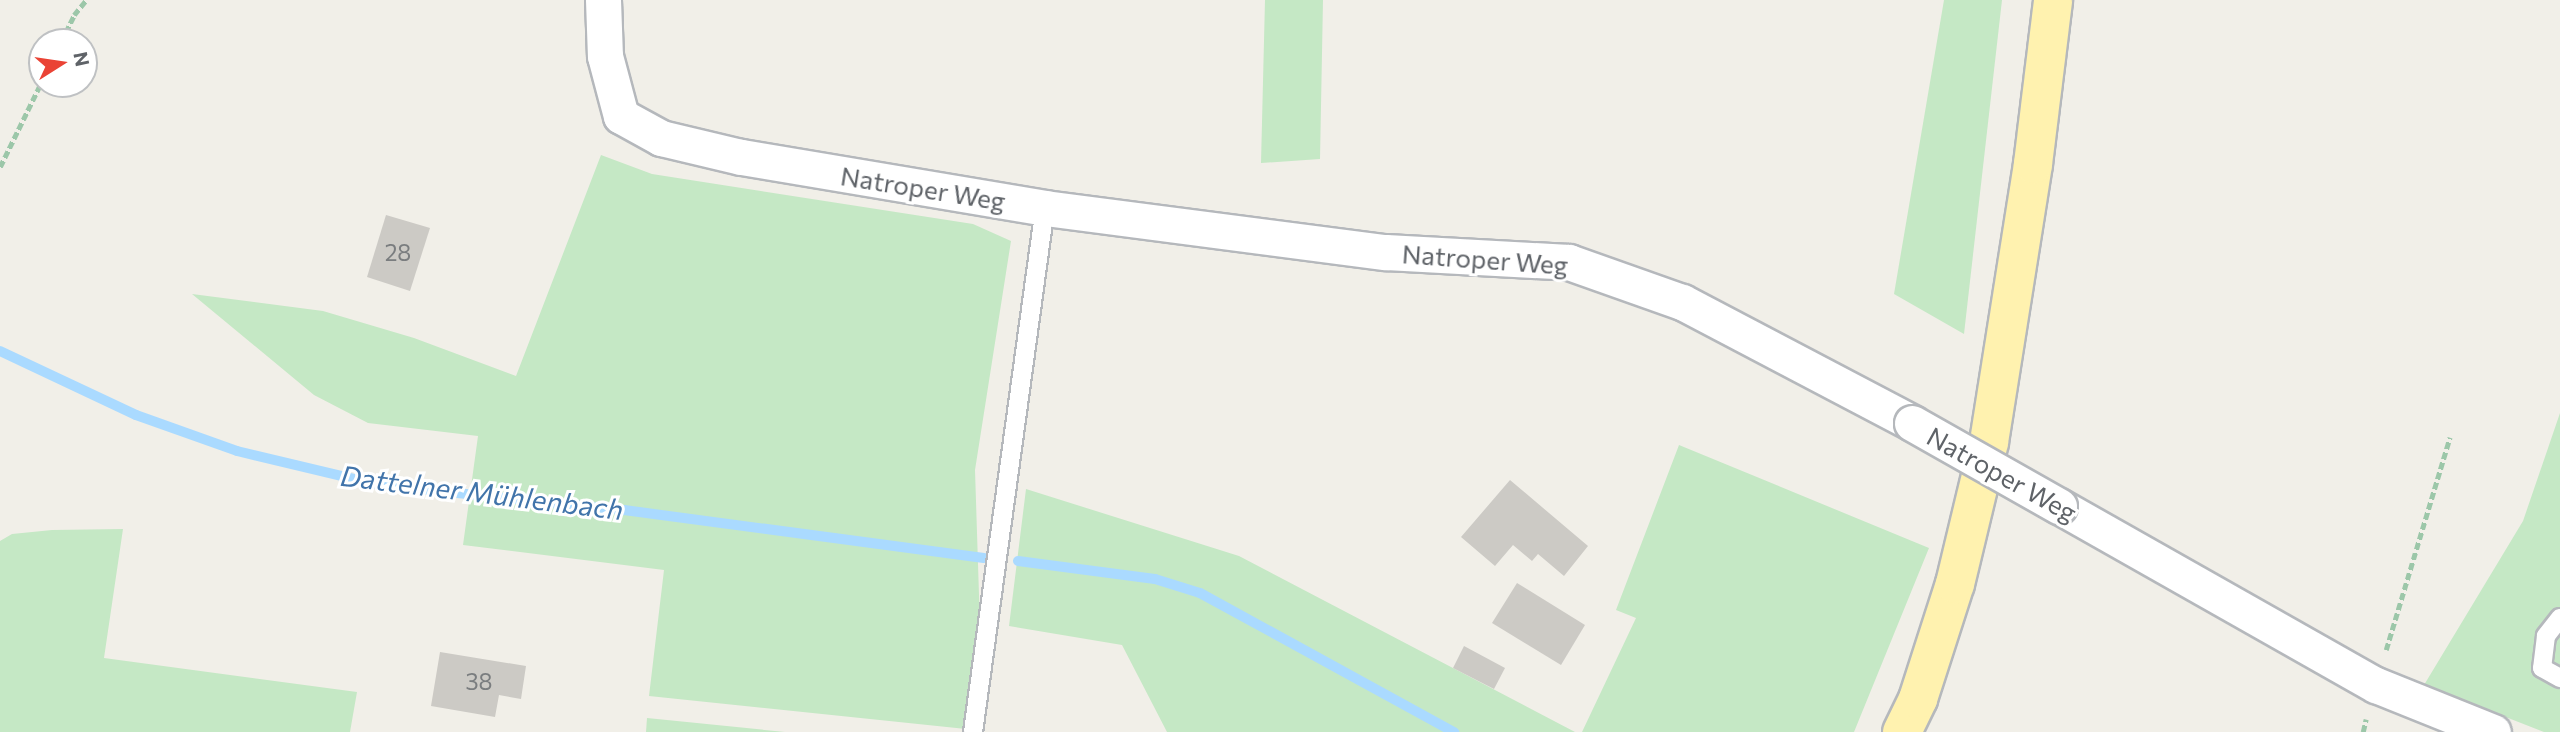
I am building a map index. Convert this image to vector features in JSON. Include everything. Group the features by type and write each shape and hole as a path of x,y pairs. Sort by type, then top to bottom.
{"main road":[{"path":"1902,732 1918,699 1955,584 1989,442 2033,163 2053,0"}],"street":[{"name":"Natroper Weg","path":"603,0 605,55 621,116 661,138 741,157 1045,208 1386,252 1570,262 1682,302 1912,423 2376,684 2493,732"}],"lane":[{"path":"973,732 1045,208"},
{"path":"2560,618 2546,636 2542,668 2560,678"}],"path":[{"path":"68,28 86,0"},
{"path":"0,167 34,98"},
{"path":"2363,732 2450,437"}],"green space":[{"path":"1265,0 1323,0 1320,159 1261,163"},
{"path":"1944,0 2002,0 1964,334 1894,294"},
{"path":"601,155 652,174 973,224 1011,241 975,470 980,626 966,729 649,696 664,570 463,545 478,436 368,423 314,395 192,294 323,311 414,338 516,376"},
{"path":"2560,413 2560,732 2544,732 2424,685 2523,521"},
{"path":"1679,445 1929,548 1854,732 1582,732 1636,618 1616,610"},
{"path":"1026,489 1239,556 1575,732 1167,732 1122,645 1009,626"},
{"path":"123,529 104,658 357,692 350,732 0,732 0,541 12,534 52,530"},
{"path":"647,718 785,732 646,732"}],"building":[{"path":"386,215 430,228 410,291 367,277"},
{"path":"1510,480 1588,546 1564,576 1538,554 1532,561 1513,545 1495,566 1461,537"},
{"path":"1517,583 1585,625 1561,665 1492,623"},
{"path":"1464,646 1505,668 1494,689 1453,668"},
{"path":"440,652 526,666 521,699 499,695 495,717 431,706"}],"waterway":[{"name":"Dattelner Mühlenbach","path":"0,351 136,415 237,451 380,485 624,510 984,558"},
{"name":"Dattelner Mühlenbach","path":"1018,561 1155,579 1200,593 1454,732"}]}
